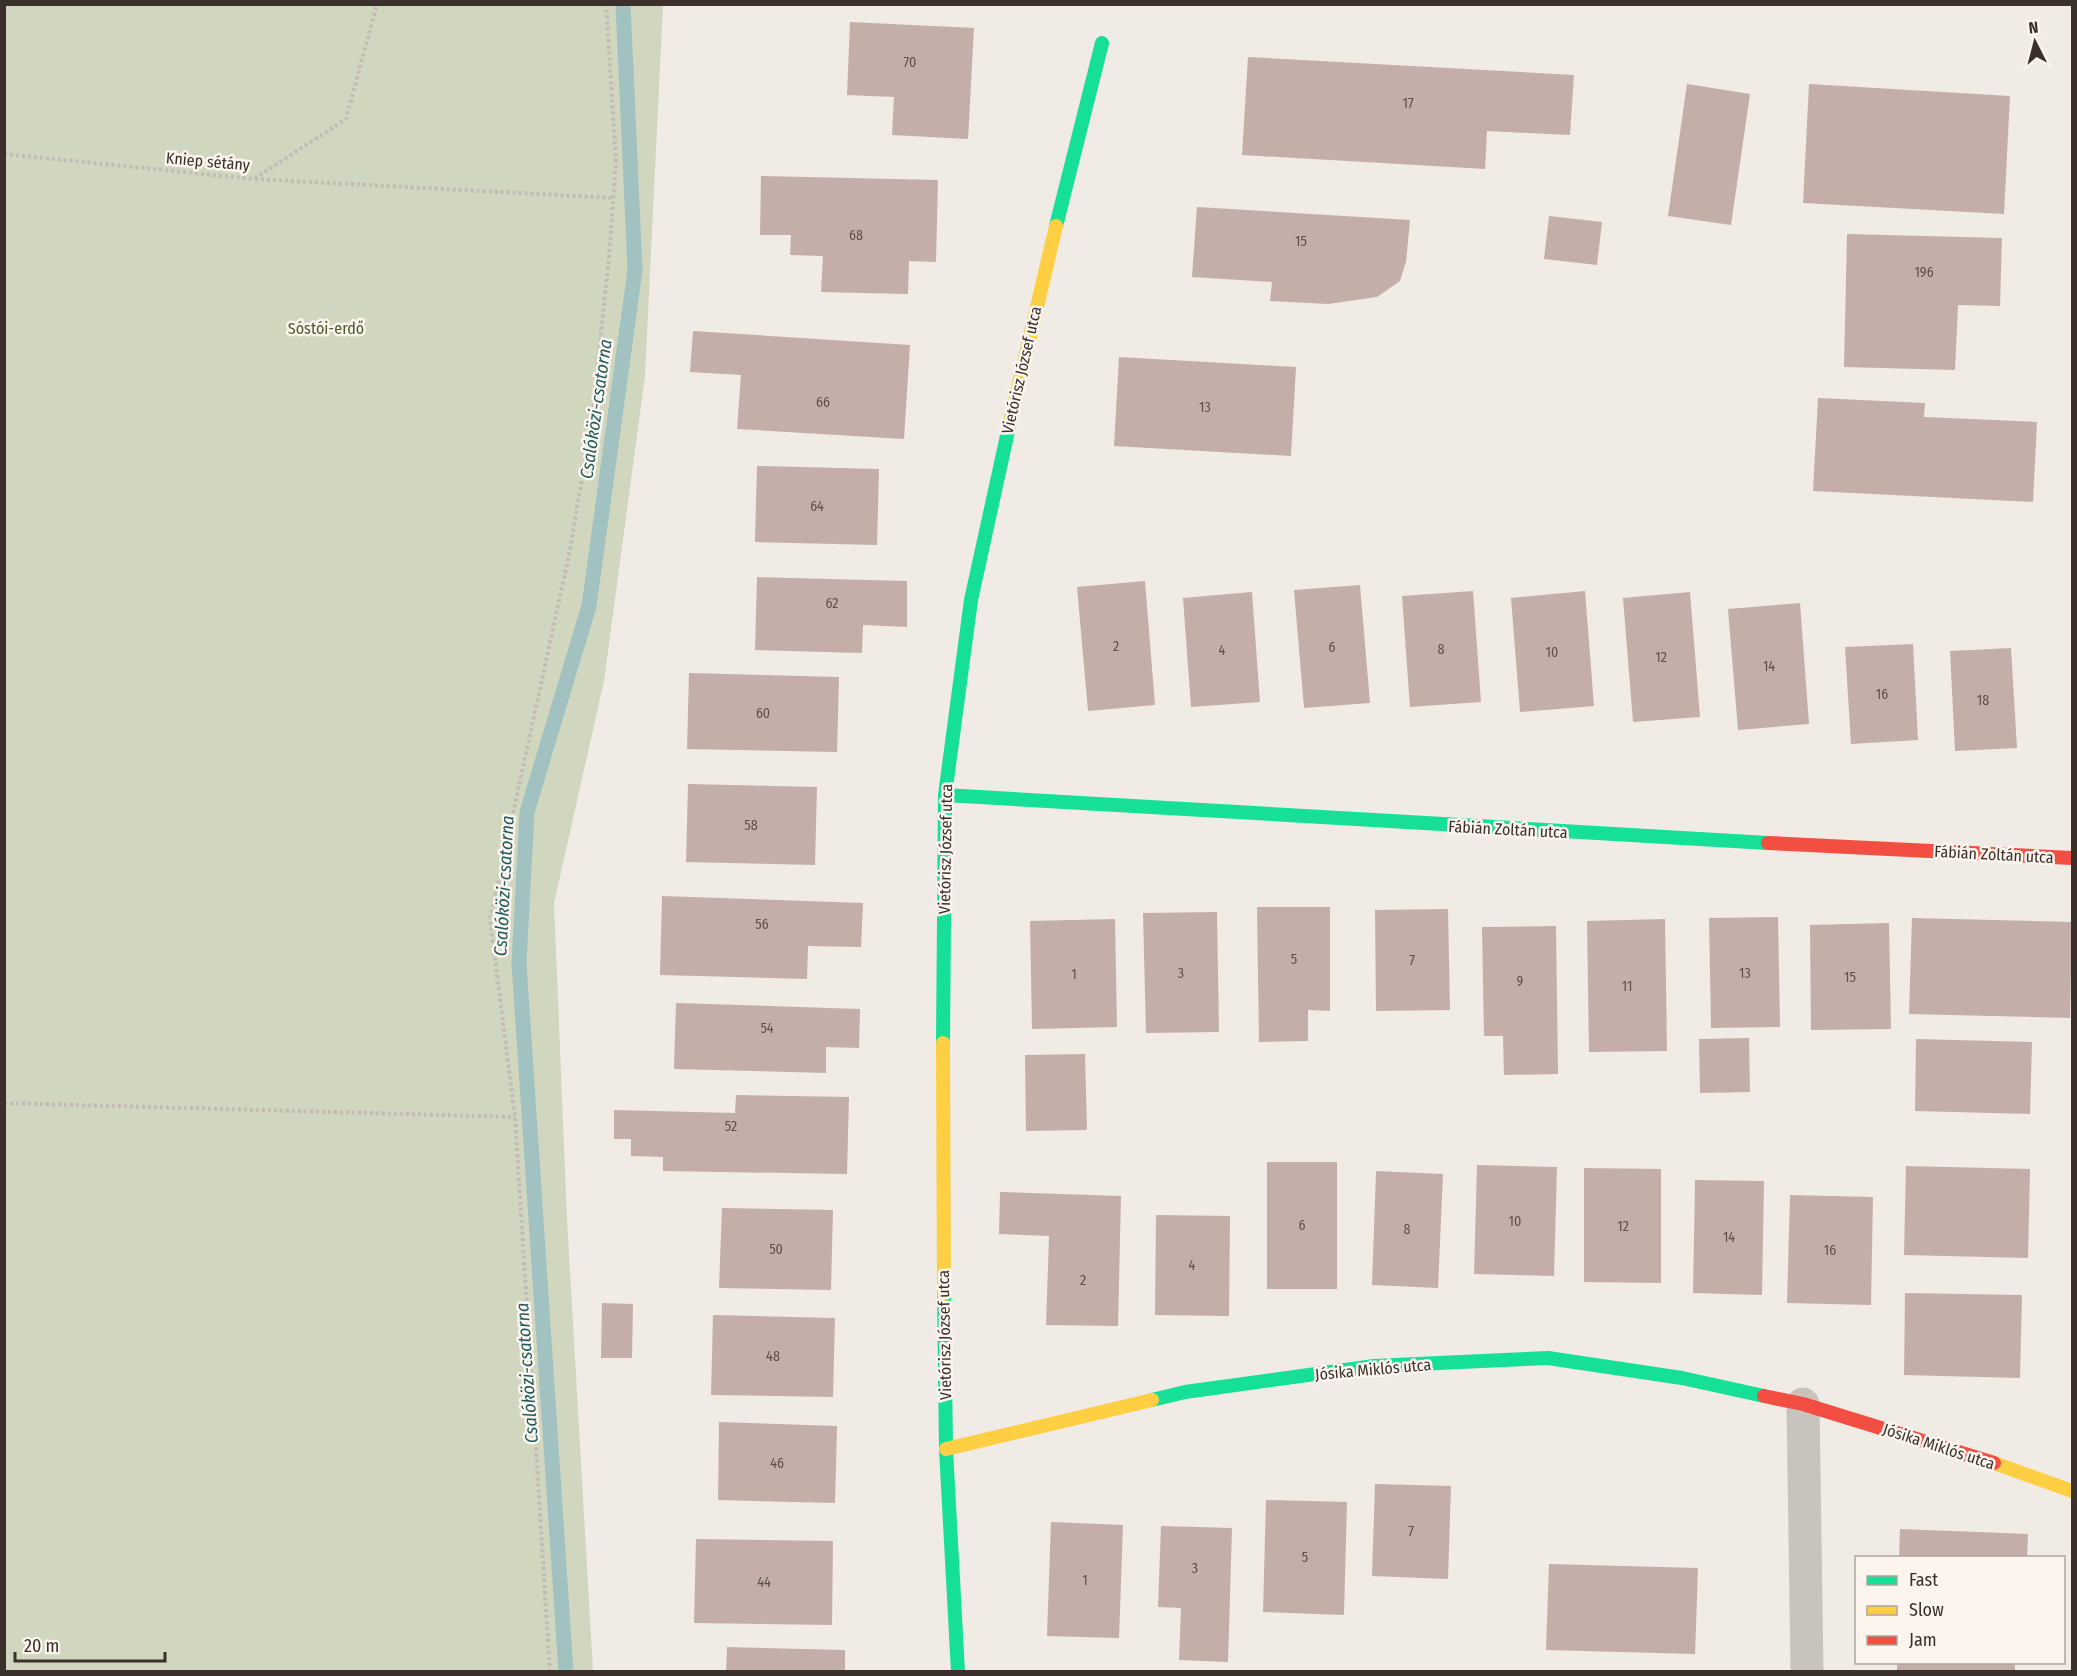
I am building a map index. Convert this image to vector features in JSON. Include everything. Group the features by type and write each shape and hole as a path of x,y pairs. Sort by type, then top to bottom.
{"street":[{"name":"Vietórisz József utca","path":"958,1671 946,1449 942,1117 945,795 971,600 1027,341 1102,44"},
{"name":"Fábián Zoltán utca","path":"945,795 1578,833 2073,858"},
{"name":"Jósika Miklós utca","path":"946,1449 1185,1392 1374,1366 1548,1358 1682,1378 1803,1404 1956,1449 2073,1491"},
{"path":"1803,1404 1807,1671"}],"path":[{"name":"Kniep sétány","path":"4,154 254,179 346,119 377,4"},
{"path":"550,1671 515,1117 490,920 570,550 593,411 616,161 606,4"},
{"path":"254,179 613,198"},
{"path":"4,1104 515,1117"}],"green space":[{"name":"Sóstói-erdő","path":"5,4 663,5 645,376 604,681 554,903 567,1219 593,1671 5,1671"}],"building":[{"path":"850,22 974,28 968,139 892,135 894,97 847,95"},
{"path":"1248,57 1574,75 1570,135 1487,131 1485,169 1242,155"},
{"path":"1687,84 1750,94 1731,225 1668,216"},
{"path":"1809,84 2010,96 2004,214 1803,203"},
{"path":"761,176 938,180 936,262 909,261 908,294 821,292 823,256 790,255 791,235 760,235"},
{"path":"1197,207 1410,220 1406,262 1400,281 1377,297 1328,304 1270,301 1272,282 1192,277"},
{"path":"1549,216 1602,222 1597,265 1544,259"},
{"path":"1847,234 2002,238 2000,306 1958,305 1955,370 1844,367"},
{"path":"693,331 910,345 904,439 737,429 741,375 690,372"},
{"path":"1119,357 1296,367 1291,456 1114,446"},
{"path":"1818,398 1925,403 1924,417 2037,422 2033,502 1813,491"},
{"path":"757,466 879,469 877,545 755,542"},
{"path":"757,577 907,581 907,627 863,625 862,653 755,650"},
{"path":"1145,581 1155,705 1088,711 1077,587"},
{"path":"1360,585 1370,703 1304,708 1294,590"},
{"path":"1473,591 1481,702 1410,707 1402,596"},
{"path":"1585,591 1594,706 1520,712 1511,598"},
{"path":"1252,592 1260,702 1191,707 1183,598"},
{"path":"1690,592 1700,717 1633,722 1623,598"},
{"path":"1800,603 1809,724 1738,730 1728,609"},
{"path":"1913,644 1918,740 1851,744 1845,647"},
{"path":"2011,648 2017,748 1955,751 1950,651"},
{"path":"689,673 839,677 837,752 687,749"},
{"path":"688,784 817,787 815,865 686,862"},
{"path":"662,896 863,903 861,947 808,946 807,979 660,975"},
{"path":"1257,907 1330,907 1330,1011 1308,1010 1308,1041 1259,1042"},
{"path":"1448,909 1450,1010 1376,1011 1375,910"},
{"path":"1217,912 1219,1032 1146,1033 1143,913"},
{"path":"1778,917 1780,1027 1711,1028 1709,918"},
{"path":"1912,918 2072,922 2070,1018 1909,1014"},
{"path":"1115,919 1117,1027 1032,1029 1030,921"},
{"path":"1665,919 1667,1051 1589,1052 1587,921"},
{"path":"1889,923 1891,1029 1811,1030 1810,925"},
{"path":"1556,926 1558,1074 1504,1075 1503,1036 1484,1036 1482,927"},
{"path":"676,1003 860,1009 859,1048 826,1047 826,1073 674,1069"},
{"path":"1749,1038 1750,1092 1700,1093 1699,1039"},
{"path":"1916,1039 2032,1042 2030,1114 1915,1111"},
{"path":"1085,1054 1087,1130 1026,1131 1025,1055"},
{"path":"736,1095 849,1097 847,1174 663,1171 663,1157 631,1156 631,1139 614,1139 614,1110 735,1113"},
{"path":"1267,1162 1337,1162 1337,1289 1267,1289"},
{"path":"1477,1165 1557,1167 1554,1276 1474,1274"},
{"path":"1906,1166 2030,1169 2028,1258 1904,1255"},
{"path":"1584,1168 1661,1169 1661,1283 1584,1282"},
{"path":"1376,1171 1443,1174 1438,1288 1372,1285"},
{"path":"1695,1180 1764,1181 1762,1295 1693,1293"},
{"path":"1000,1192 1121,1196 1118,1326 1046,1325 1049,1236 999,1234"},
{"path":"1790,1195 1873,1197 1871,1305 1787,1303"},
{"path":"722,1208 833,1210 831,1290 719,1288"},
{"path":"1156,1215 1230,1216 1229,1316 1155,1315"},
{"path":"1905,1293 2022,1295 2020,1378 1904,1375"},
{"path":"602,1303 633,1304 632,1358 601,1358"},
{"path":"713,1315 835,1318 833,1397 711,1395"},
{"path":"719,1422 837,1426 835,1503 718,1500"},
{"path":"1375,1484 1451,1486 1448,1579 1372,1576"},
{"path":"1266,1500 1347,1502 1344,1615 1263,1612"},
{"path":"1051,1522 1123,1525 1119,1638 1047,1636"},
{"path":"1161,1526 1232,1528 1228,1662 1179,1660 1181,1608 1158,1607"},
{"path":"1900,1529 2028,1534 2027,1556 1899,1556"},
{"path":"696,1539 833,1541 832,1625 694,1623"},
{"path":"1549,1564 1698,1568 1695,1654 1546,1650"},
{"path":"727,1647 845,1650 845,1672 726,1672"},
{"path":"1897,1664 2015,1664 2015,1672 1897,1672"}],"waterway":[{"name":"Csalóközi-csatorna","path":"566,1672 519,963 527,812 589,606 635,270 623,4"}],"traffic: fast":[{"path":"1056,226 1102,43"},
{"path":"943,1043 945,795 971,600 1010,422"},
{"path":"945,795 1768,843"},
{"path":"944,1294 946,1449 958,1672"},
{"path":"1152,1400 1185,1392 1374,1366 1548,1358 1682,1378 1764,1396"}],"traffic: slow":[{"path":"1010,422 1056,226"},
{"path":"943,1043 944,1294"},
{"path":"946,1449 1152,1400"},
{"path":"1994,1463 2072,1491"}],"traffic: jam":[{"path":"1768,843 2072,858"},
{"path":"1764,1396 1803,1404 1994,1463"}]}
